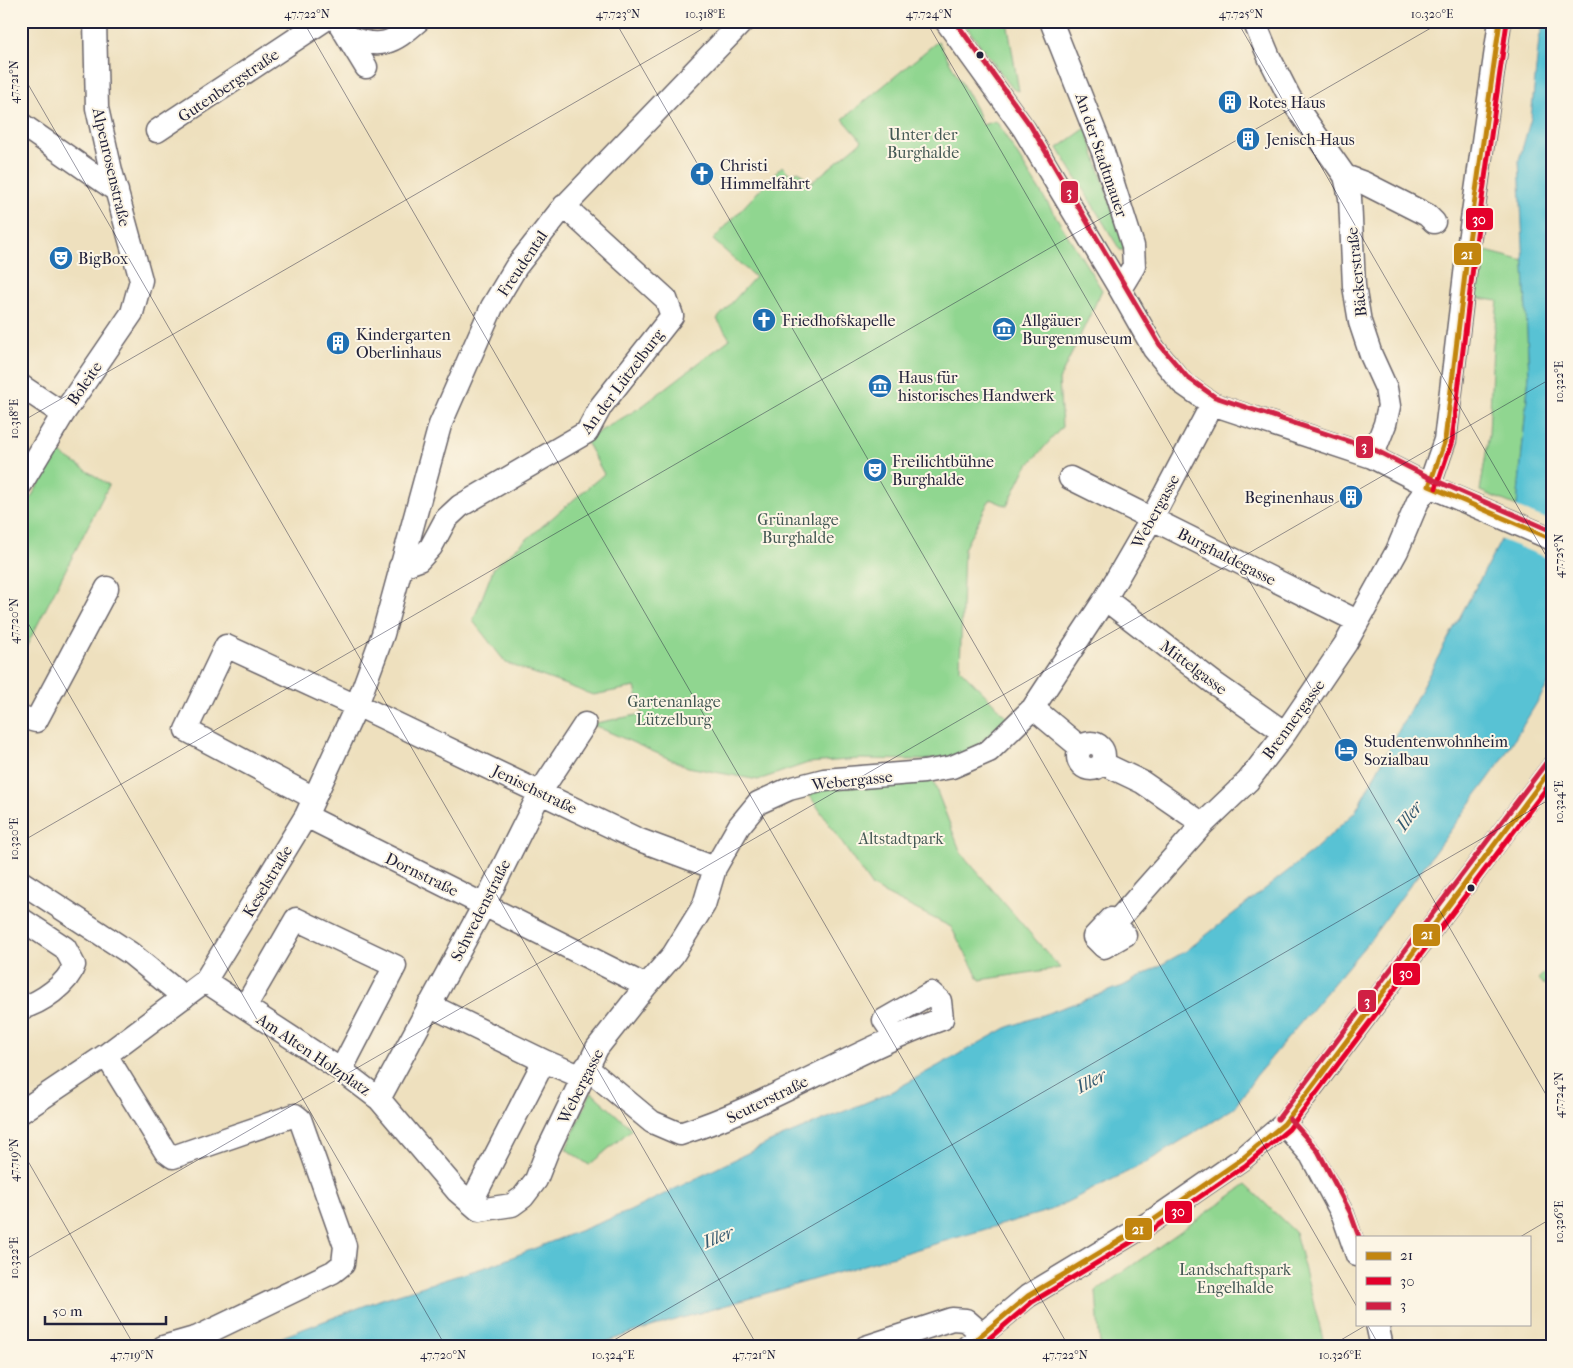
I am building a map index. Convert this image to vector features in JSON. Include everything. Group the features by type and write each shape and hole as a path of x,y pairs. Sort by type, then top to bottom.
{"street":[{"name":"Alpenrosenstraße","path":"95,21 97,108 141,280"},
{"name":"Gutenbergstraße","path":"158,131 323,21"},
{"path":"343,29 369,45 388,43 418,21"},
{"name":"Freudental","path":"400,566 440,425 492,307 516,267 540,234 564,206 743,21"},
{"path":"946,21 1024,129 1154,349 1182,383 1212,404 1372,457 1429,486 1552,539"},
{"name":"An der Stadtmauer","path":"1051,21 1103,152 1133,246 1134,266 1120,289"},
{"name":"Bäckerstraße","path":"1254,21 1269,57 1290,98 1321,139 1345,176 1350,197 1354,286 1360,322 1371,355 1386,388 1389,406 1380,439 1372,457"},
{"name":"Brennergasse","path":"1115,922 1203,824 1248,781 1285,733 1330,669 1396,552 1418,501 1429,486 1445,440 1500,21"},
{"path":"343,29 366,67"},
{"path":"21,124 117,191"},
{"path":"1345,176 1427,215 1434,222"},
{"name":"An der Lützelburg","path":"400,566 419,560 431,547 446,519 460,506 586,432 601,406 672,316 666,299 564,206"},
{"name":"Boleite","path":"21,484 63,414 132,313 141,280"},
{"path":"21,386 63,414"},
{"name":"Webergasse","path":"471,1203 479,1210 512,1205 522,1197 536,1180 584,1072 597,1048 673,955 704,905 715,868 739,826 758,803 789,789 824,780 924,772 952,767 989,751 1033,708 1105,599 1152,518 1212,404"},
{"name":"Burghaldegasse","path":"1070,478 1357,621"},
{"name":"Keselstraße","path":"21,1112 106,1055 205,981 310,807 357,706 384,634 400,566"},
{"path":"21,716 36,721 108,588"},
{"name":"Mittelgasse","path":"1105,599 1214,683 1285,733"},
{"name":"Jenischstraße","path":"310,807 186,730 226,646 541,792 637,839 715,868"},
{"path":"1033,708 1081,748 1078,755 1083,766 1095,768 1102,763 1142,782 1203,824"},
{"name":"Schwedenstraße","path":"379,1099 484,905 541,792 585,724"},
{"path":"866,1347 952,1319 966,1320 974,1340 1028,1296 1150,1223 1242,1159 1284,1124 1552,768"},
{"name":"Dornstraße","path":"310,807 484,905 646,986"},
{"path":"21,882 130,954 184,996"},
{"path":"21,919 65,948 74,965 70,975 55,989 21,1008"},
{"path":"244,1007 296,919 395,966 341,1070"},
{"name":"Am Alten Holzplatz","path":"205,981 341,1070 379,1099 471,1203"},
{"name":"Seuterstraße","path":"430,1006 544,1061 584,1072 652,1122 680,1134 718,1122 895,1036 942,1019 940,1001"},
{"path":"106,1055 165,1152 173,1157 295,1114 300,1119 345,1246 343,1264 332,1272 200,1341 163,1347"},
{"path":"471,1203 544,1061"},
{"path":"1284,1124 1311,1155 1343,1215 1356,1252"},
{"path":"1377,1326 1382,1347"}],"green space":[{"path":"962,21 1007,21 1019,91 1013,89"},
{"name":"Grünanlage Burghalde","path":"938,41 976,109 982,125 996,121 1102,290 1059,380 1062,427 1025,469 1007,506 990,499 964,549 960,669 1008,718 966,755 922,760 860,759 808,763 758,780 688,767 591,724 642,714 635,687 593,695 506,663 473,621 494,567 604,474 585,440 641,407 730,339 717,319 755,277 713,240 782,166 790,174 799,171 811,183 862,141 843,119"},
{"path":"1086,128 1125,250 1120,250 1058,148"},
{"path":"1478,249 1524,261 1529,375 1517,506 1480,491 1489,434 1493,345 1498,301 1472,297"},
{"path":"58,452 109,485 21,657 21,514"},
{"name":"Altstadtpark","path":"933,781 961,853 1060,968 980,980 951,927 872,887 806,790"},
{"path":"1552,965 1552,992 1538,979"},
{"path":"591,1092 632,1129 589,1165 566,1149"},
{"name":"Landschaftspark Engelhalde","path":"1246,1185 1295,1232 1325,1347 1100,1347 1096,1291"}],"water":[{"name":"Iller","path":"1544,21 1552,21 1552,678 1500,763 1370,940 1256,1076 1234,1108 1147,1162 1051,1210 631,1333 591,1347 256,1347 382,1299 492,1265 630,1211 772,1141 889,1093 1006,1028 1123,986 1186,951 1312,852 1355,812 1500,542 1513,509 1517,506 1529,375 1519,160 1531,118 1539,39"}],"pier":[{"path":"1513,506 1552,521 1552,560 1499,539 1510,508"}],"transit line":[{"name":"3","path":"955,21 1030,125 1160,345 1187,377 1215,397 1375,450 1432,479 1552,531"},
{"name":"21","path":"1429,486 1445,440 1469,241 1500,21"},
{"name":"30","path":"1436,488 1452,441 1476,242 1507,22"},
{"name":"21","path":"1429,486 1552,539"},
{"name":"3","path":"1278,1119 1546,763"},
{"name":"21","path":"967,1347 1028,1296 1149,1223 1242,1159 1284,1124 1552,768"},
{"name":"30","path":"979,1347 1032,1302 1153,1229 1246,1165 1289,1129 1552,781"},
{"name":"3","path":"1290,1119 1318,1151 1350,1212 1359,1236"}],"place":[{"name":"Rotes Haus","path":"1230,102"},
{"name":"Jenisch-Haus","path":"1248,139"},
{"name":"Christi Himmelfahrt","path":"702,174"},
{"name":"BigBox","path":"61,258"},
{"name":"Friedhofskapelle","path":"764,320"},
{"name":"Allgäuer Burgenmuseum","path":"1004,329"},
{"name":"Kindergarten Oberlinhaus","path":"338,343"},
{"name":"Haus für historisches Handwerk","path":"880,386"},
{"name":"Freilichtbühne Burghalde","path":"875,470"},
{"name":"Beginenhaus","path":"1351,497"},
{"name":"Studentenwohnheim Sozialbau","path":"1346,750"}],"park label":[{"name":"Unter der Burghalde","path":"923,143"},
{"name":"Gartenanlage Lützelburg","path":"674,710"}]}
